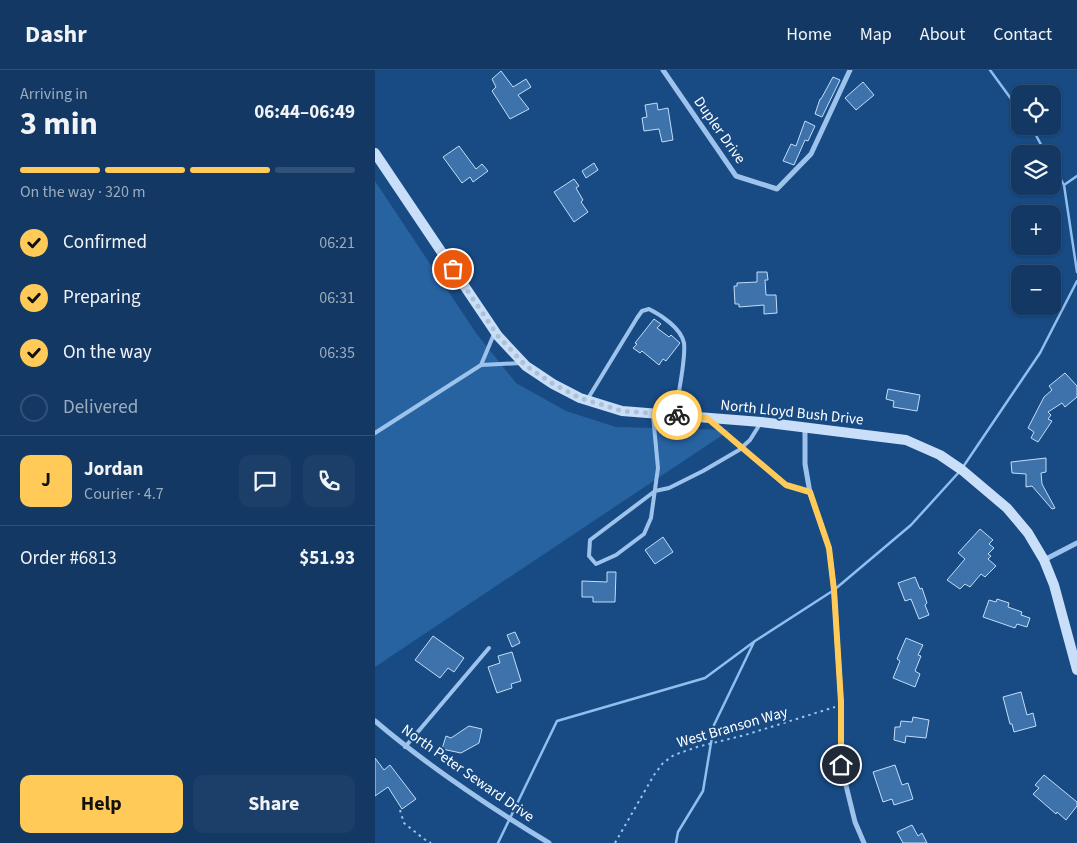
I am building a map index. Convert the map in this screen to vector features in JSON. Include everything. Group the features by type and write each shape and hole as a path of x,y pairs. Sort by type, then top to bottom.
{"street":[{"name":"Dupler Drive","path":"663,70 736,176 777,189 811,154 850,70"},
{"name":"North Lloyd Bush Drive","path":"375,153 495,332 523,363 553,384 587,400 622,411 761,422 906,440 940,455 962,470 1007,508 1028,533 1044,560 1054,584 1077,670"},
{"path":"805,427 805,464 810,492 829,548 834,590 841,705 841,765 855,822 864,843"},
{"path":"1044,560 1077,543"},
{"name":"North Peter Seward Drive","path":"375,720 405,746 487,805 549,843"}],"lane":[{"path":"587,400 637,318 642,311 649,309 660,314 680,334 684,343 675,415"},
{"path":"481,365 495,332"},
{"path":"375,433 481,365 523,363"},
{"path":"653,413 658,468 655,491 651,518 644,534 616,555 596,564 589,556 590,540 655,491 669,488 703,471 741,448 750,440 761,422"},
{"path":"707,418 786,485 810,492"},
{"path":"405,746 489,648"}],"path":[{"name":"West Branson Way","path":"615,843 653,775 663,763 674,755 841,705"},
{"path":"400,810 404,823 431,843"}],"shaded area":[{"path":"375,181 476,333 516,383 566,411 616,427 730,430 375,667"}],"building":[{"path":"501,71 513,87 526,79 531,87 518,95 529,109 510,119 492,91 496,87 492,79"},
{"path":"833,77 840,80 822,117 815,114 820,99"},
{"path":"863,82 874,95 856,110 845,98"},
{"path":"657,103 658,110 668,108 673,140 662,142 659,129 644,131 642,118 647,117 645,105"},
{"path":"805,121 815,126 808,141 805,140 794,165 783,161 791,144 796,146"},
{"path":"459,146 476,169 482,164 488,171 473,182 470,177 462,183 443,157"},
{"path":"594,163 598,170 586,178 582,171"},
{"path":"574,179 579,186 576,188 583,200 581,202 588,212 574,222 554,192"},
{"path":"757,272 767,272 768,280 765,280 766,295 776,295 777,313 764,314 764,305 739,307 739,304 735,304 734,286 737,286 737,283 757,282"},
{"path":"654,319 661,324 657,328 669,337 671,335 680,343 666,361 663,359 659,365 642,351 640,353 633,348"},
{"path":"1065,373 1077,386 1077,397 1065,407 1062,403 1048,412 1051,415 1048,419 1052,421 1038,442 1031,438 1034,432 1028,428 1044,397 1052,390 1049,386"},
{"path":"888,389 920,395 917,411 893,407 894,401 886,399"},
{"path":"1046,458 1046,472 1041,473 1042,484 1055,508 1052,509 1032,486 1026,487 1026,474 1012,473 1011,462"},
{"path":"980,529 993,540 989,544 994,548 988,554 991,556 988,559 996,566 985,577 981,574 970,587 965,584 960,589 947,580 965,559 958,553"},
{"path":"663,537 673,552 655,564 645,550"},
{"path":"607,572 616,572 615,602 593,602 593,597 582,597 582,581 607,582"},
{"path":"915,577 920,589 922,588 929,615 919,619 911,599 905,601 898,583"},
{"path":"997,599 1009,603 1008,607 1022,612 1021,615 1030,618 1027,627 1017,624 1015,628 983,617 989,600 996,602"},
{"path":"515,632 520,643 512,647 507,635"},
{"path":"433,636 464,658 454,672 448,668 440,678 415,660"},
{"path":"906,638 923,645 918,655 921,656 915,671 920,674 915,687 893,678 900,661 897,659"},
{"path":"512,652 521,681 511,684 512,688 497,693 488,667 500,663 498,656"},
{"path":"1021,692 1027,715 1033,713 1036,726 1014,732 1003,697"},
{"path":"913,717 929,720 926,738 906,736 905,743 894,740 895,727 900,727 901,721 912,722"},
{"path":"469,726 482,729 479,743 461,753 442,749 446,736 451,738"},
{"path":"375,758 384,770 390,765 416,799 402,809 388,787 375,796"},
{"path":"895,765 902,785 908,783 913,799 894,805 892,799 883,802 873,772"},
{"path":"1044,775 1077,802 1077,806 1066,820 1033,794 1039,788 1035,785"},
{"path":"912,825 918,836 922,833 927,843 903,843 897,832"}],"waterway":[{"path":"990,70 1011,99"},
{"path":"1036,135 1041,145"},
{"path":"1064,185 1077,176"},
{"path":"1061,180 1064,185 1077,272"},
{"path":"963,467 1040,353 1077,281"},
{"path":"498,843 557,721 705,678 755,641 834,590 911,525 960,471"},
{"path":"676,843 678,832 703,791 714,725 754,642"}],"way so far":[{"path":"453,269 498,336 526,366 553,384 580,398 622,411 677,415"}],"route":[{"path":"677,415 707,418 786,485 810,492 829,548 834,590 841,702 841,765"}]}
